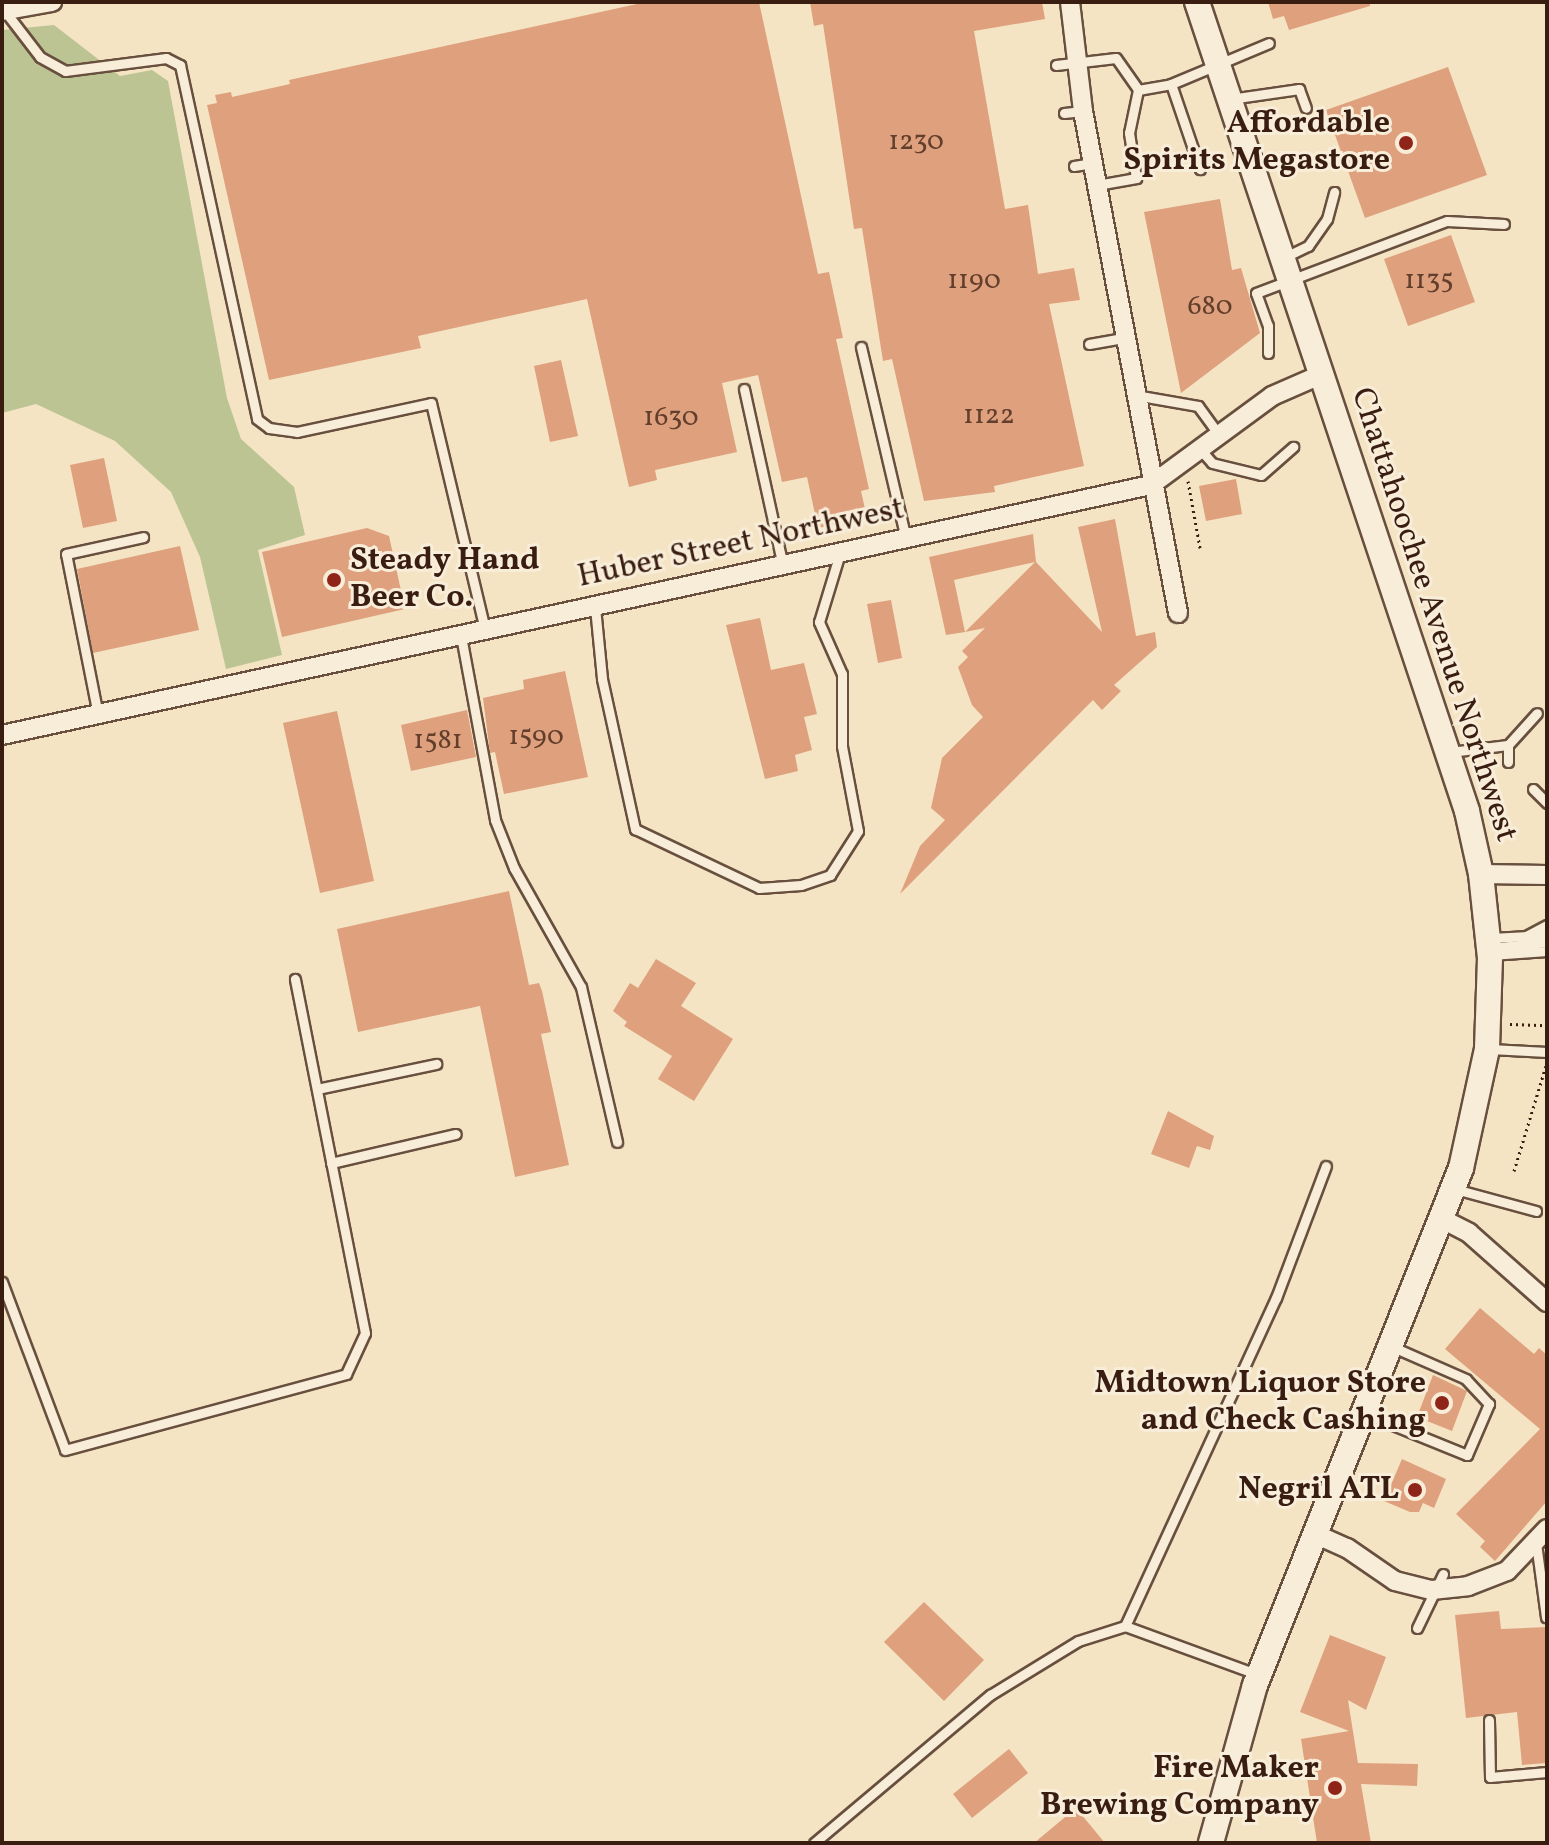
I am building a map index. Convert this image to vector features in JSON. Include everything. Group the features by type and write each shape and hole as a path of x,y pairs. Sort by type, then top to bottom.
{"street":[{"path":"3,10 52,2"},
{"path":"1070,2 1077,62 1074,112 1084,164 1097,185 1151,485 1178,613"},
{"name":"Chattahoochee Avenue Northwest","path":"1197,2 1430,696 1481,874 1489,947 1487,1049 1473,1127 1454,1189 1259,1675 1211,1843"},
{"name":"Huber Street Northwest","path":"2,735 1151,485 1272,396 1322,374"},
{"path":"1481,874 1547,875"},
{"path":"1442,1219 1469,1233 1547,1301"},
{"path":"1315,1534 1347,1548 1395,1581 1432,1590 1486,1581 1507,1571 1541,1536"}],"lane":[{"path":"3,10 40,57 65,71 166,58 180,65 257,419 269,428 297,432 431,403 485,631"},
{"path":"1138,90 1171,84 1269,43"},
{"path":"1056,65 1116,58 1138,90 1129,133 1136,178 1097,185"},
{"path":"1171,84 1200,169"},
{"path":"1230,99 1299,89 1306,108"},
{"path":"1283,258 1308,246 1327,219 1334,192"},
{"path":"1268,353 1268,326 1256,293 1447,221 1504,224"},
{"path":"1089,344 1124,338"},
{"path":"861,347 906,539"},
{"path":"744,389 783,566"},
{"path":"1135,395 1198,406 1219,435"},
{"path":"1200,449 1212,463 1261,475 1293,447"},
{"path":"98,715 66,554 143,537"},
{"path":"595,607 602,679 635,829 759,888 801,885 830,875 858,831 842,746 842,674 819,622 840,553"},
{"path":"461,636 495,820 514,868 581,987 617,1142"},
{"path":"1447,753 1508,745 1537,713"},
{"path":"1508,745 1508,762"},
{"path":"1533,789 1547,803"},
{"path":"1524,937 1547,925"},
{"path":"1489,947 1524,937 1547,935"},
{"path":"1489,947 1547,942"},
{"path":"1489,947 1547,951"},
{"path":"2,1282 65,1450 346,1374 365,1333 295,979"},
{"path":"1487,1049 1547,1052"},
{"path":"317,1089 436,1064"},
{"path":"331,1163 456,1134"},
{"path":"1125,1626 1276,1298 1326,1166"},
{"path":"1454,1189 1536,1211"},
{"path":"1365,1414 1467,1455 1489,1404 1466,1379 1391,1346"},
{"path":"1541,1536 1546,1617"},
{"path":"1417,1628 1432,1590 1443,1574"},
{"path":"814,1843 990,1695 1078,1641 1125,1626 1259,1675"},
{"path":"1489,1720 1490,1777 1547,1772"}],"path":[{"path":"1188,480 1200,548"},
{"path":"1510,1024 1547,1025"},
{"path":"1514,1171 1547,1062"}],"green space":[{"path":"54,25 120,76 152,70 168,81 227,398 241,439 294,487 305,535 258,550 282,655 226,669 200,557 171,492 115,441 36,404 2,413 2,30"}],"building":[{"path":"646,2 759,2 818,274 829,272 843,338 836,339 869,489 861,491 867,518 818,528 807,477 782,482 758,375 722,383 737,452 655,470 657,480 629,487 587,299 418,336 421,348 269,380 207,105 217,103 215,95 231,92 232,97 290,84 289,80"},
{"path":"810,2 1042,2 1045,19 974,31 1005,209 1028,205 1038,274 1074,268 1080,300 1049,304 1084,466 994,486 995,492 924,501 892,359 883,361 862,228 854,229 823,24 814,26"},
{"path":"1268,2 1370,2 1370,6 1289,30 1284,16 1273,19"},
{"name":"Affordable Spirits Megastore","path":"1448,67 1487,175 1365,218 1326,110"},
{"path":"1220,199 1232,270 1241,268 1260,333 1181,393 1144,212"},
{"path":"1451,235 1475,302 1408,326 1384,259"},
{"path":"561,360 578,436 550,442 534,366"},
{"path":"104,458 117,521 83,528 70,465"},
{"path":"1236,479 1242,514 1206,521 1199,486"},
{"path":"1115,519 1136,636 1155,632 1157,647 1114,685 1121,691 1102,710 1093,700 900,894 920,846 945,820 931,808 942,758 983,717 972,705 958,667 968,657 962,651 985,628 965,632 946,635 929,557 1033,534 1036,562 1102,632 1078,527","holes":["1035,562 965,632 954,580"]},
{"name":"Steady Hand Beer Co.","path":"367,528 389,536 405,609 282,637 262,552"},
{"path":"180,546 199,630 93,653 77,569"},
{"path":"891,600 902,658 878,663 867,604"},
{"path":"760,618 771,670 804,663 817,714 804,717 812,750 795,755 798,771 765,779 726,625"},
{"path":"565,671 588,777 504,794 495,752 490,753 483,698 524,689 523,680"},
{"path":"467,710 476,757 411,771 401,725"},
{"path":"337,711 374,881 320,893 283,723"},
{"path":"509,891 529,985 539,983 551,1032 541,1034 569,1165 515,1177 480,1006 358,1032 337,929"},
{"path":"656,959 696,983 681,1006 733,1039 694,1101 658,1079 672,1056 624,1026 627,1022 613,1011 630,983 638,988"},
{"path":"1168,1111 1214,1136 1210,1150 1197,1146 1189,1168 1151,1154"},
{"path":"1480,1308 1534,1354 1539,1348 1547,1355 1547,1501 1495,1561 1480,1547 1485,1541 1456,1514 1540,1429 1445,1349"},
{"name":"Midtown Liquor Store and Check Cashing","path":"1433,1375 1467,1391 1452,1431 1417,1417"},
{"name":"Negril ATL","path":"1402,1459 1446,1479 1434,1508 1423,1503 1419,1512 1410,1512 1384,1501"},
{"path":"924,1602 984,1660 944,1701 884,1642"},
{"path":"1499,1611 1501,1629 1547,1627 1547,1763 1522,1765 1517,1712 1466,1718 1455,1615"},
{"path":"1330,1635 1386,1657 1366,1710 1348,1700 1358,1763 1418,1764 1417,1786 1361,1784 1371,1843 1317,1843 1301,1739 1349,1731 1300,1712"},
{"path":"1009,1749 1028,1773 972,1818 953,1794"},
{"path":"1076,1808 1105,1843 1034,1843"}],"place":[{"name":"Affordable Spirits Megastore","path":"1406,143"},
{"name":"Steady Hand Beer Co.","path":"334,580"},
{"name":"Midtown Liquor Store and Check Cashing","path":"1442,1403"},
{"name":"Negril ATL","path":"1415,1490"},
{"name":"Fire Maker Brewing Company","path":"1335,1788"}]}
